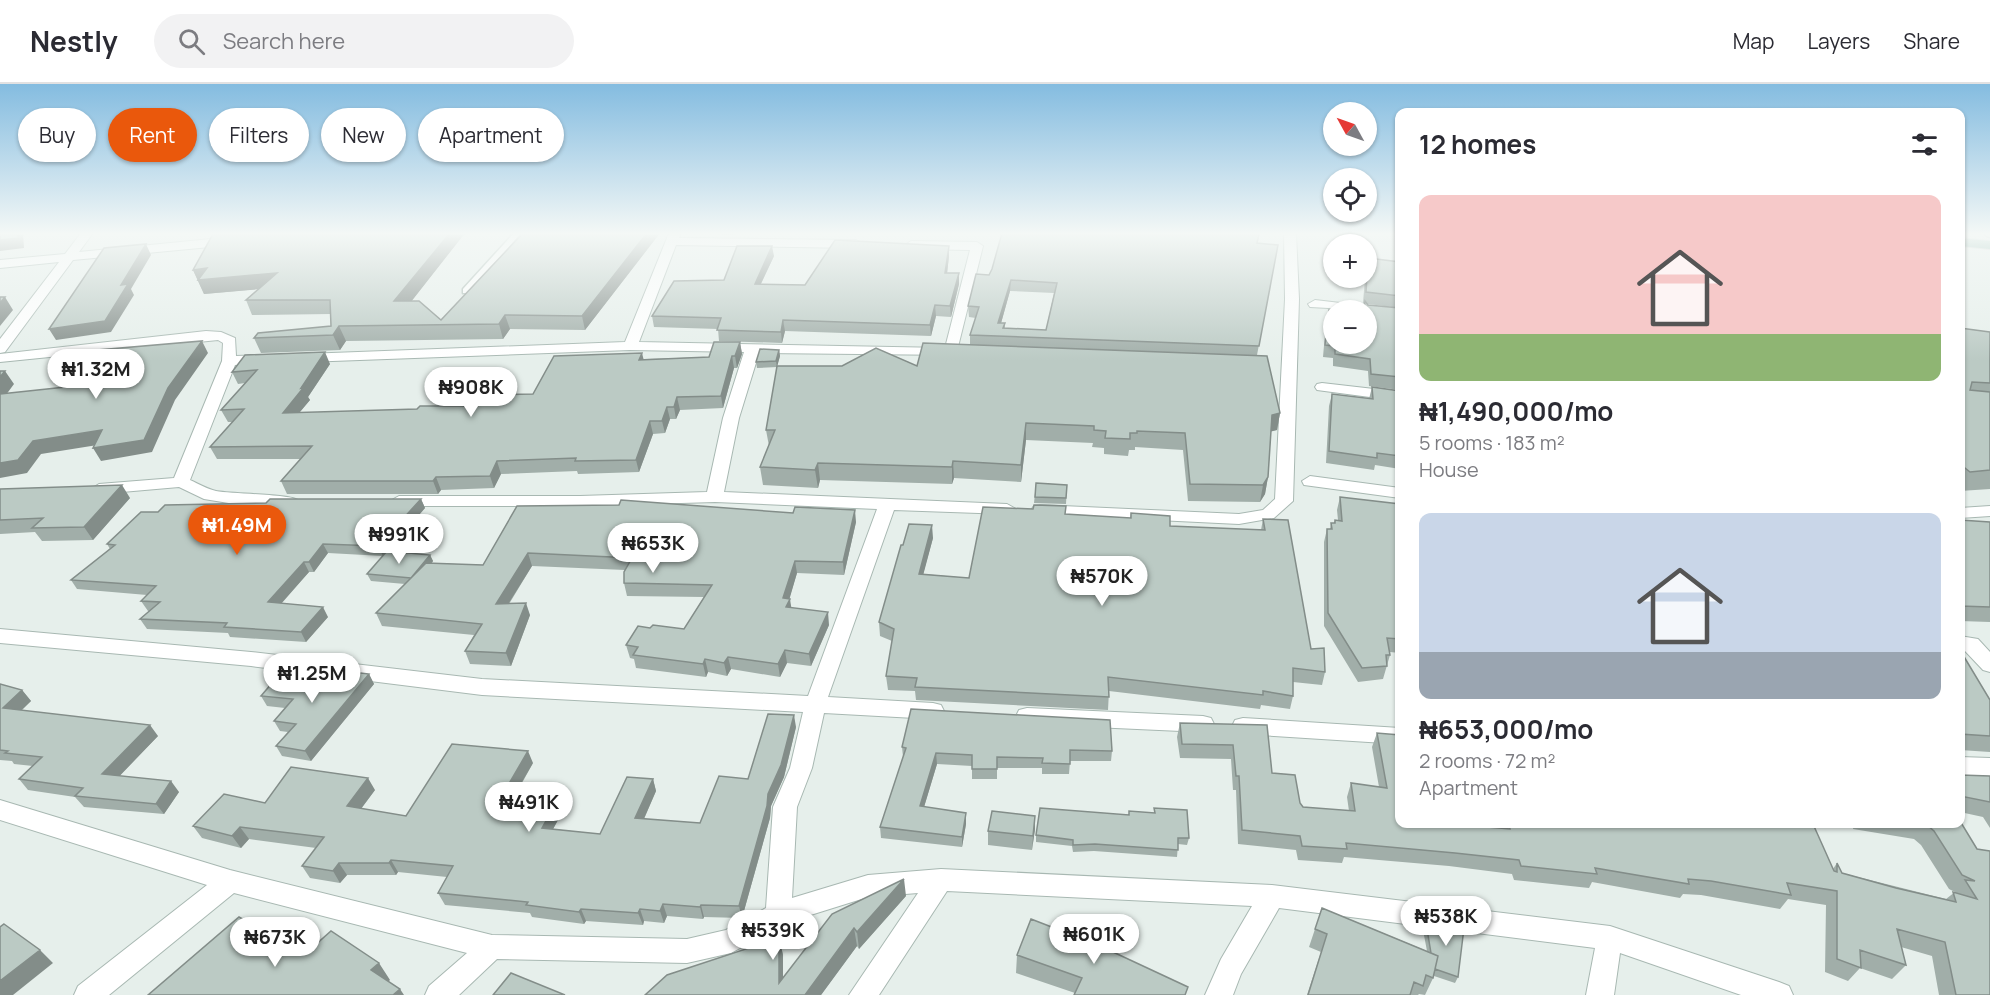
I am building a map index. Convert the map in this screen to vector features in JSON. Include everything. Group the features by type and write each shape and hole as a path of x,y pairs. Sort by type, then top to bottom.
{"street":[{"path":"0,349 55,276"},
{"path":"630,346 658,276"},
{"path":"229,361 630,346 958,352 971,276"},
{"path":"377,501 580,501 715,497 1239,519 1268,514 1284,501 1282,366 1292,299 1291,276"},
{"path":"1315,304 1395,313"},
{"path":"0,358 206,335 221,336 230,341 229,361 181,482"},
{"path":"715,497 731,418 753,348"},
{"path":"1322,387 1395,396"},
{"path":"1310,481 1395,493"},
{"path":"79,490 181,482 210,495 247,501 306,501"},
{"path":"778,914 785,807 801,768 815,705 887,505"},
{"path":"1965,513 1990,511"},
{"path":"0,636 240,658 482,687 955,712"},
{"path":"1974,644 1990,665"},
{"path":"1002,714 1395,736"},
{"path":"1965,766 1990,766"},
{"path":"0,810 230,881 492,947 687,951 731,941 778,914 868,886 940,880 1272,896 1610,938 1779,995"},
{"path":"863,995 940,880"},
{"path":"88,995 230,881"},
{"path":"1219,995 1230,968 1272,896"},
{"path":"1600,995 1610,938"},
{"path":"439,995 492,947"}],"lane":[{"path":"465,291 479,276"}],"building":[{"path":"85,276 127,276 121,285 128,284 105,321 49,329"},
{"path":"201,276 249,276 198,280"},
{"path":"274,276 415,276 394,301 419,301 441,320 483,276 614,276 582,316 505,315 499,324 339,326 333,335 254,338 258,333 331,326 330,300 246,300"},
{"path":"726,276 759,276 755,284 805,285 811,276 958,276 950,306 935,305 930,325 783,320 781,332 717,330 721,318 652,316 674,281 724,280"},
{"path":"976,276 1272,276 1259,346 970,335 979,307 968,306","holes":["1011,280 1057,283 1046,330 1003,328 1005,323 998,323"]},
{"path":"1377,276 1395,276 1395,295 1366,292 1366,288 1377,288"},
{"path":"1377,306 1395,308 1395,376 1371,374 1370,359 1335,354 1377,354"},
{"path":"1965,329 1990,332 1990,383 1972,382 1970,390 1990,392 1990,470 1970,472 1965,468"},
{"path":"202,341 168,388 144,440 93,448 102,430 33,441 18,460 0,463 0,394 75,386 97,350"},
{"path":"714,342 740,342 735,356 732,356 721,396 677,397 674,407 667,407 662,421 650,421 636,460 575,461 576,458 497,461 490,476 436,477 433,481 281,481 312,446 210,447 244,409 221,410 257,370 232,372 245,355 325,352 301,388 304,387 283,413 467,406 474,395 533,394 554,356 642,353 639,360 709,357"},
{"path":"923,343 1267,356 1280,413 1272,415 1268,477 1263,485 1190,484 1185,433 1137,431 1137,433 1130,433 1130,439 1105,438 1106,431 1094,430 1094,426 1026,423 1021,465 953,461 952,467 818,463 815,470 760,467 775,430 766,430 777,366 842,366 876,348 917,366"},
{"path":"760,349 779,350 776,361 756,362"},
{"path":"1372,387 1395,390 1395,455 1377,453 1377,458 1329,451 1332,394 1373,399"},
{"path":"1036,483 1067,485 1066,498 1035,497"},
{"path":"122,485 84,527 32,528 43,518 0,520 0,489"},
{"path":"1340,497 1395,503 1395,639 1387,638 1390,655 1386,655 1387,666 1362,668 1328,613 1327,529 1332,529 1331,523 1335,523 1335,520 1342,521"},
{"path":"270,499 421,499 378,546 323,544 309,562 304,562 268,602 323,607 301,632 224,627 227,623 140,619 160,602 141,601 156,586 71,580 115,545 107,544 141,512 158,512 165,505 266,503"},
{"path":"621,500 793,513 795,507 855,510 843,562 795,561 783,598 790,599 786,607 828,612 809,654 785,650 778,664 728,657 724,663 705,659 703,664 633,655 638,647 626,645 638,626 650,628 653,625 684,629 712,585 624,583 624,572 632,558 528,553 496,604 526,603 506,653 465,651 482,624 376,613 426,563 483,565 517,506 619,505"},
{"path":"1034,505 1066,506 1065,514 1131,518 1131,513 1170,516 1170,526 1265,530 1263,519 1288,520 1311,649 1324,648 1325,672 1293,668 1293,696 1263,691 1263,695 1108,677 1109,697 915,687 917,678 886,676 894,629 879,622 909,524 932,525 919,574 969,578 983,507 1033,509"},
{"path":"1965,520 1990,522 1990,607 1965,606"},
{"path":"387,551 430,555 411,578 367,574"},
{"path":"1965,658 1990,700 1990,736 1965,734"},
{"path":"336,670 369,674 305,751 276,746 296,724 274,721 293,699 261,696 278,676 328,680"},
{"path":"0,684 22,690 3,708 150,725 102,774 171,781 156,804 75,796 83,788 19,779 42,757 5,753 8,751 0,750"},
{"path":"911,709 1110,720 1112,751 1070,750 1070,764 1042,763 1043,758 997,757 997,769 972,769 972,755 936,753 920,806 966,813 962,837 880,827 906,748 902,747"},
{"path":"768,714 794,715 781,765 768,794 767,806 739,906 701,905 700,907 663,904 660,911 640,909 638,913 581,909 579,912 526,905 528,902 438,893 453,866 391,860 389,863 339,863 333,871 302,866 324,837 240,827 232,836 193,826 224,794 265,803 291,767 368,778 347,806 406,816 452,744 528,751 510,782 564,788 542,828 600,834 627,777 653,779 635,818 700,823 719,776 748,779"},
{"path":"1180,723 1267,725 1272,773 1295,775 1300,803 1303,807 1355,811 1351,783 1387,788 1377,733 1395,735 1395,828 1815,828 1834,871 1837,872 1837,863 1842,873 1956,902 1953,892 1977,899 1965,880 1975,881 1962,875 1930,828 1964,828 1977,849 1990,851 1990,995 1956,995 1945,942 1897,929 1906,965 1860,950 1861,968 1837,959 1837,891 1787,883 1791,895 1711,881 1688,879 1689,884 1595,868 1597,874 1521,866 1519,860 1455,853 1346,843 1347,849 1302,846 1300,836 1242,830 1239,776 1236,776 1233,745 1182,744"},
{"path":"1965,775 1990,776 1990,802 1965,797"},
{"path":"1040,808 1129,815 1129,811 1155,813 1154,808 1187,810 1189,838 1178,838 1178,850 1095,844 1073,845 1073,840 1036,835"},
{"path":"992,811 1035,816 1033,836 988,831"},
{"path":"904,879 857,932 854,928 805,995 645,995 667,975 779,938 779,983 832,914"},
{"path":"1322,908 1438,956 1433,978 1426,975 1423,986 1414,982 1410,995 1308,995 1327,934 1315,929"},
{"path":"239,917 305,954 331,931 379,963 371,970 400,989 393,995 148,995"},
{"path":"1031,919 1098,945 1188,987 1185,995 1074,995 1082,978 1017,955"},
{"path":"1426,923 1464,928 1458,977 1435,969 1438,956 1431,953"},
{"path":"4,924 40,950 0,981 0,927"},
{"path":"511,973 565,995 493,995"}]}
